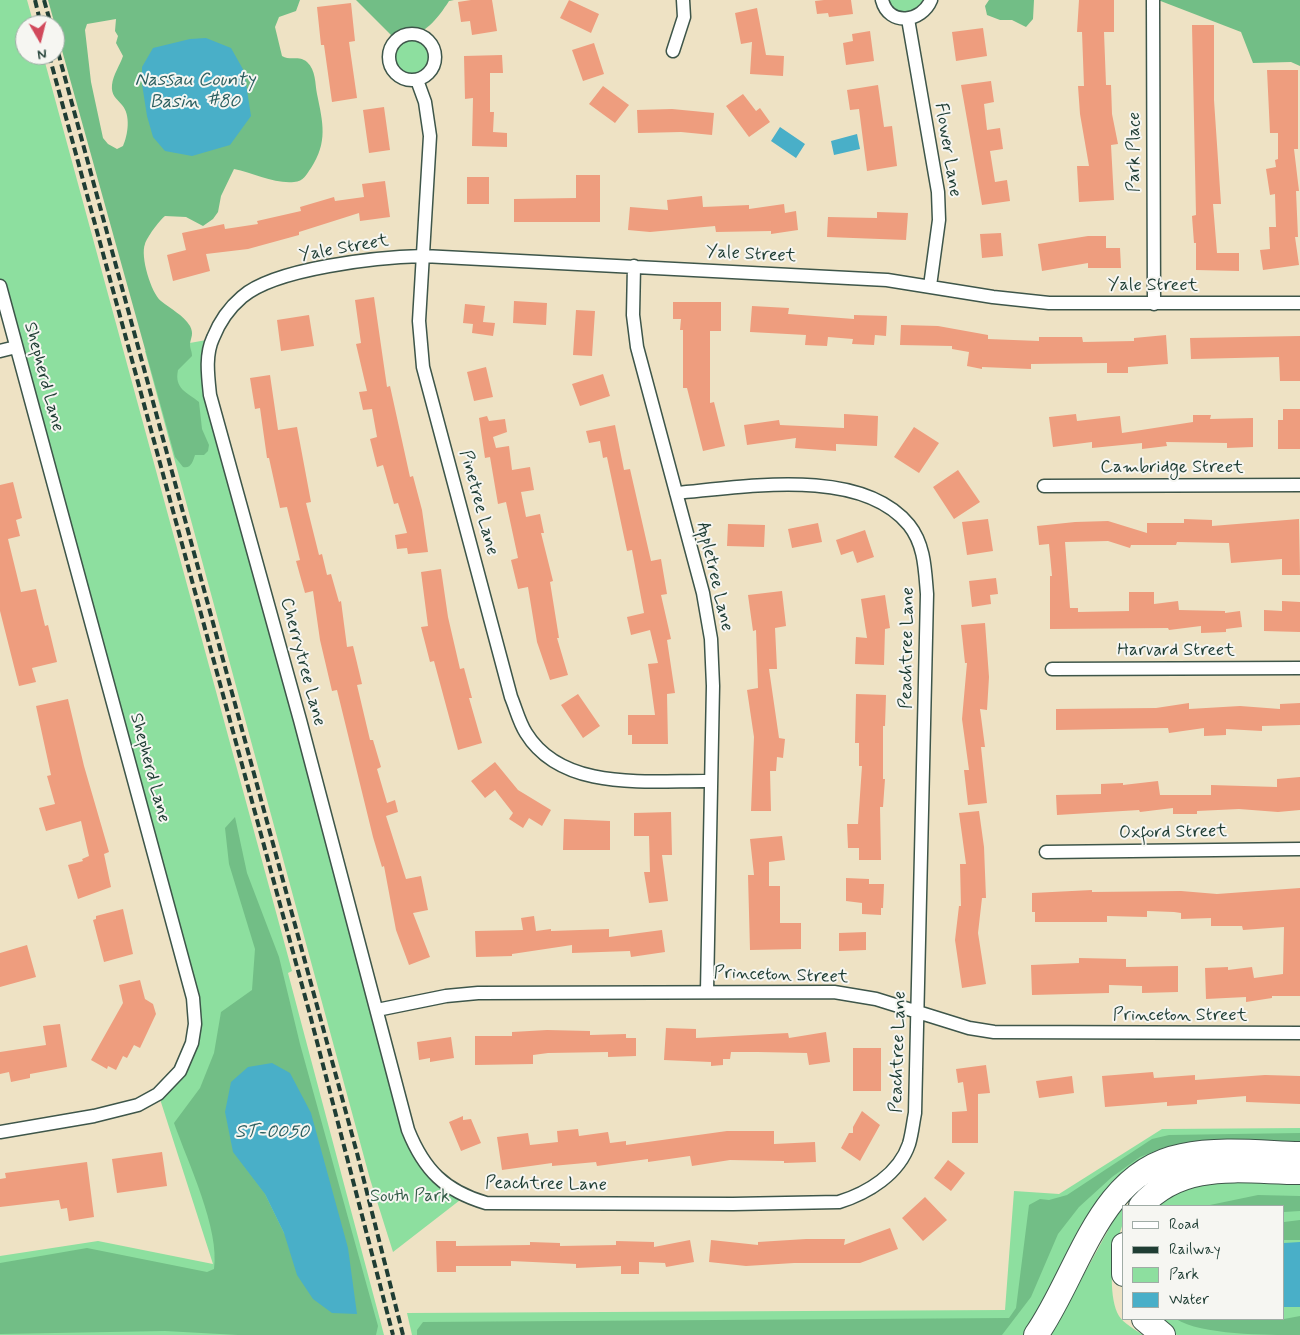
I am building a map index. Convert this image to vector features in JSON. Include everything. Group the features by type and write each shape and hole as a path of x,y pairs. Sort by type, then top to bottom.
{"highway":[{"path":"1036,1335 1104,1213 1122,1191 1146,1170 1168,1160 1192,1154 1300,1154"},
{"path":"1142,1205 1163,1186 1196,1173 1300,1172"},
{"path":"1145,1320 1163,1335"}],"street":[{"path":"673,51 684,16 683,0"},
{"path":"882,0 887,11 893,16 908,19 923,13 931,0"},
{"name":"Park Place","path":"1153,0 1154,304"},
{"name":"Flower Lane","path":"908,19 938,192 939,220 930,286"},
{"name":"Pinetree Lane","path":"417,80 425,102 430,136 418,321 423,367 511,697 525,731 534,744 551,760 579,774 600,779 711,781"},
{"name":"Yale Street","path":"219,325 242,297 266,283 347,263 387,257 423,256 887,280 1049,303 1300,303"},
{"name":"Appletree Lane","path":"634,266 633,315 637,347 703,593 711,639 713,686 707,991"},
{"name":"Shepherd Lane","path":"0,286 193,998 195,1024 192,1042 180,1070 158,1094 138,1105 94,1116 0,1132"},
{"name":"Cherrytree Lane","path":"219,325 212,339 208,364 210,395 300,720 377,1010"},
{"path":"0,351 16,347"},
{"name":"Peachtree Lane","path":"377,1010 408,1130 416,1150 439,1180 464,1197 486,1204 839,1202 853,1198 881,1182 902,1159 909,1143 916,1113 927,594 924,557 918,539 910,526 887,504 853,491 833,488 768,485 676,493"},
{"name":"Cambridge Street","path":"1044,486 1300,485"},
{"name":"Harvard Street","path":"1052,669 1300,668"},
{"name":"Oxford Street","path":"1046,852 1300,849"},
{"name":"Princeton Street","path":"377,1010 446,996 478,993 834,992 876,999 980,1031 1011,1033 1300,1033"}],"green space":[{"path":"0,0 27,0 31,15 15,15 15,65 46,65 292,971 288,973 384,1335 0,1335 0,1256 98,1241 213,1264 159,1096 181,1074 197,1026 0,285"},
{"path":"48,0 300,0 296,11 279,17 275,27 282,56 304,60 310,65 314,73 323,132 320,150 311,168 304,177 294,182 272,180 234,169 221,196 218,212 213,219 203,226 186,217 165,216 148,237 145,244 145,265 150,283 157,297 177,312 190,326 192,331 190,344 192,356 178,370 177,376 182,389 199,402 202,429 209,445 208,451 204,455 195,455 188,467 183,467 175,457 65,61 65,15 52,15","holes":["116,19 115,31 118,36 116,43 123,56 114,78 112,91 125,109 128,125 123,146 117,149 108,144 103,138 91,82 85,30 87,24"]},
{"path":"356,0 454,0 449,1 425,29 414,34 402,36 396,40"},
{"path":"882,0 931,0 908,19"},
{"path":"989,0 1034,0 1033,19 1026,27 1012,20 1000,20 987,15 985,6"},
{"path":"1158,0 1300,0 1300,66 1291,62 1253,63 1241,32"},
{"path":"417,34 429,40 434,48 434,66 429,74 421,79 407,80 395,74 390,66 389,52 395,40 403,35"},
{"name":"South Park","path":"212,339 208,363 416,1150 464,1197 393,1252 370,1179 145,351"},
{"path":"235,817 247,873 279,957 300,1044 378,1326 376,1335 238,1335 165,1331 0,1334 0,1263 87,1248 207,1272 214,1269 215,1253 208,1216 174,1123 200,1088 214,1053 221,1012 252,990 255,949 229,864 225,828","holes":["233,1152 357,1314 284,1233 265,1194"]},
{"path":"1300,1128 1300,1148 1144,1162 1106,1190 1025,1335 412,1335 407,1313 1005,1310 1014,1191 1059,1194 1162,1129"},
{"path":"1300,1133 1300,1144 1188,1145 1165,1147 1140,1157 1112,1177 1079,1207 1058,1234 1031,1297 1002,1335 417,1335 417,1330 423,1322 1009,1318 1016,1308 1029,1205 1040,1199 1049,1200 1067,1195 1152,1139 1169,1135"},
{"path":"1196,1183 1300,1183 1300,1335 1177,1335 1156,1320 1285,1320 1285,1205 1157,1205 1165,1197"},
{"path":"1258,1195 1300,1196 1300,1211 1285,1212 1285,1205 1210,1205"},
{"path":"1123,1203 1122,1228 1116,1243 1113,1260 1112,1290 1116,1309 1121,1319 1143,1335 1048,1335 1060,1318"},
{"path":"1300,1220 1300,1240 1285,1240 1285,1222"},
{"path":"1300,1316 1300,1335 1217,1331 1178,1320 1285,1320"}],"water":[{"name":"Nassau County Basin #80","path":"206,38 231,48 244,71 251,116 230,145 192,156 165,151 153,137 147,116 142,84 142,67 153,48 190,39"},
{"path":"780,127 805,144 796,158 771,141"},
{"path":"857,134 860,149 834,155 831,141"},
{"name":"ST-0050","path":"272,1063 290,1073 311,1113 348,1248 357,1314 332,1313 313,1299 297,1275 284,1233 265,1194 233,1152 225,1112 231,1082 248,1067"},
{"path":"1300,1242 1300,1307 1285,1307 1285,1243"}],"building":[{"path":"492,0 497,31 472,35 470,21 461,22 458,2"},
{"path":"569,0 599,14 591,33 560,18"},
{"path":"851,0 853,14 829,17 828,13 817,14 815,1"},
{"path":"1079,0 1114,0 1114,32 1104,32 1106,85 1111,85 1112,114 1118,144 1111,145 1114,200 1079,202 1077,166 1089,166 1080,114 1078,86 1084,86 1082,32 1077,32"},
{"path":"351,3 355,41 349,42 357,98 332,102 324,45 321,45 317,7"},
{"path":"757,8 766,55 784,56 783,76 750,74 752,42 741,44 735,13"},
{"path":"1192,25 1214,25 1214,100 1221,204 1213,204 1217,253 1239,253 1239,271 1196,270 1196,243 1194,243 1192,216 1196,215"},
{"path":"983,28 987,56 956,61 952,32"},
{"path":"870,31 874,61 846,65 843,43 853,41 852,34"},
{"path":"594,43 604,74 583,81 572,50"},
{"path":"502,55 503,73 490,73 490,112 494,112 493,132 507,133 507,147 472,146 473,98 465,99 464,56"},
{"path":"1267,70 1298,70 1298,149 1294,149 1299,191 1296,191 1298,237 1295,237 1299,265 1263,270 1260,250 1270,249 1269,227 1276,227 1275,194 1270,195 1266,169 1276,167 1275,160 1278,159 1278,133 1270,133"},
{"path":"991,81 994,102 984,104 987,130 1000,128 1003,149 990,151 995,182 1007,180 1010,201 982,205 961,85"},
{"path":"878,85 884,127 892,126 897,166 867,171 859,109 850,110 847,90"},
{"path":"603,86 629,105 615,123 589,104"},
{"path":"743,94 756,111 760,108 770,122 749,137 726,106"},
{"path":"384,107 390,150 369,153 363,110"},
{"path":"672,109 714,113 712,135 681,132 638,133 637,110"},
{"path":"576,175 600,175 600,222 514,222 514,199 576,198"},
{"path":"467,177 489,177 489,204 467,204"},
{"path":"385,181 390,217 360,221 359,213 299,232 299,235 248,249 206,254 210,271 173,281 167,255 186,250 182,233 224,224 225,229 258,224 257,221 301,211 300,207 334,197 335,201 364,197 362,184"},
{"path":"702,196 703,207 749,205 749,209 784,204 785,213 796,211 798,230 771,234 771,231 716,232 715,226 650,232 628,230 630,207 668,210 667,200"},
{"path":"877,212 908,213 906,240 827,237 828,217 877,218"},
{"path":"1001,233 1003,256 982,258 980,234"},
{"path":"1088,236 1106,236 1106,248 1120,248 1121,268 1088,268 1088,263 1042,271 1038,244"},
{"path":"374,297 387,387 390,386 410,477 413,476 422,510 428,552 408,554 407,548 397,549 395,535 407,533 398,503 394,504 383,465 377,467 370,439 377,437 372,409 363,410 359,392 367,391 356,344 361,343 355,300"},
{"path":"514,301 547,303 546,325 513,323"},
{"path":"673,302 721,302 721,331 710,331 710,403 714,402 725,446 703,451 687,388 683,388 683,330 680,330 681,319 673,319"},
{"path":"465,304 485,306 483,322 495,323 493,336 472,333 473,324 463,323"},
{"path":"752,306 789,308 788,314 854,319 854,315 887,316 886,336 875,335 874,345 852,344 853,339 828,337 827,346 805,345 806,335 750,332"},
{"path":"576,310 595,311 592,356 573,355"},
{"path":"309,315 314,346 281,351 277,320"},
{"path":"901,325 938,326 988,335 988,339 1039,341 1039,337 1082,337 1083,342 1134,341 1134,338 1166,335 1168,364 1128,367 1128,373 1107,373 1107,363 1031,364 1031,369 982,367 982,369 967,366 969,352 952,349 952,346 900,345"},
{"path":"1300,336 1300,381 1280,381 1279,357 1191,359 1190,338"},
{"path":"486,367 493,397 474,401 467,372"},
{"path":"603,374 610,396 580,406 572,384"},
{"path":"270,375 278,430 297,427 311,502 306,503 319,555 322,554 327,575 331,574 339,602 341,601 347,647 353,646 362,684 357,685 370,740 373,740 381,767 377,769 387,803 395,800 398,812 386,816 406,879 421,876 428,910 413,913 430,957 409,965 396,930 384,866 382,867 373,837 337,690 332,691 320,640 313,591 305,593 296,561 300,560 287,507 280,508 269,458 267,458 260,408 255,409 250,378"},
{"path":"1283,409 1300,409 1300,449 1278,449 1278,420 1283,420"},
{"path":"844,414 878,416 877,446 836,444 836,451 795,448 796,438 747,445 744,425 779,420 780,425 844,428"},
{"path":"1076,414 1077,421 1120,416 1122,433 1193,422 1193,415 1211,415 1210,419 1253,418 1253,447 1227,448 1227,443 1166,442 1167,446 1142,449 1142,443 1092,448 1092,442 1053,447 1049,417"},
{"path":"487,416 489,421 505,419 507,432 493,437 496,448 509,446 512,470 530,467 534,490 521,492 526,517 540,514 544,533 541,533 553,581 550,582 559,638 557,638 568,675 550,680 537,642 528,587 518,589 511,560 518,558 506,502 498,504 490,457 485,458 479,418"},
{"path":"615,425 624,470 630,469 651,561 661,559 667,594 661,595 671,639 667,640 675,693 667,694 668,744 632,744 632,735 628,735 628,715 655,715 648,664 658,663 650,630 631,635 627,617 644,613 632,550 627,551 607,457 603,458 600,441 589,443 586,431"},
{"path":"914,427 939,443 919,473 894,457"},
{"path":"958,470 980,502 954,519 933,487"},
{"path":"13,482 22,518 16,520 20,536 8,539 21,592 36,589 45,626 48,625 57,662 32,668 36,682 19,686 0,611 0,485"},
{"path":"988,519 993,551 967,555 962,522"},
{"path":"1184,519 1212,520 1212,526 1299,519 1300,575 1282,575 1282,559 1231,563 1229,543 1177,542 1176,545 1131,545 1130,548 1108,541 1065,542 1070,608 1078,608 1078,612 1129,611 1129,592 1154,592 1154,604 1178,601 1179,610 1225,611 1225,613 1240,611 1242,627 1226,629 1226,632 1201,633 1201,626 1169,630 1168,628 1050,629 1050,576 1052,576 1049,544 1039,545 1037,526 1108,521 1147,533 1147,523 1184,523"},
{"path":"818,523 822,542 792,548 788,529"},
{"path":"728,524 765,525 764,547 727,546"},
{"path":"865,530 874,557 857,563 853,551 841,555 836,540"},
{"path":"441,569 448,617 460,669 464,668 472,698 469,698 482,743 458,750 434,661 430,662 421,627 428,626 421,572"},
{"path":"996,578 998,594 990,595 991,604 972,607 969,581"},
{"path":"782,591 786,626 775,628 777,669 769,669 779,738 785,739 783,758 777,757 776,771 770,771 771,811 751,811 754,737 747,690 758,688 756,630 753,631 748,595"},
{"path":"885,595 890,628 885,629 884,665 855,664 856,637 867,638 861,599"},
{"path":"1282,601 1300,602 1300,632 1264,631 1264,610 1282,611"},
{"path":"985,623 989,677 987,710 980,709 985,747 981,747 987,803 968,805 964,770 969,770 962,719 967,663 965,663 961,625"},
{"path":"578,694 600,726 583,738 561,705"},
{"path":"856,694 886,695 885,726 883,726 883,779 885,779 883,807 880,807 881,860 859,860 859,848 848,848 847,824 858,824 862,766 859,766 859,743 855,743"},
{"path":"68,699 84,766 109,852 104,854 111,887 78,899 68,865 83,861 82,859 89,856 81,821 46,831 39,808 55,804 47,776 51,775 36,706"},
{"path":"1189,703 1189,709 1240,706 1280,709 1280,704 1300,703 1300,725 1262,726 1262,731 1226,729 1226,735 1204,736 1204,728 1169,733 1168,728 1056,730 1056,709 1156,708"},
{"path":"495,762 518,790 551,810 542,826 529,818 523,828 509,819 513,813 495,790 485,798 471,781"},
{"path":"1300,777 1300,810 1278,812 1239,809 1197,811 1197,814 1173,814 1173,808 1140,812 1139,810 1057,815 1056,795 1101,794 1101,784 1123,783 1123,785 1158,781 1160,795 1211,795 1211,785 1277,787 1277,779"},
{"path":"979,811 984,847 986,898 982,898 978,933 986,984 962,988 955,940 959,906 961,906 960,864 966,864 959,813"},
{"path":"671,812 672,855 662,855 668,901 649,903 644,872 650,872 649,836 634,836 634,813"},
{"path":"564,819 610,821 610,850 563,850"},
{"path":"782,836 785,860 769,862 769,886 780,886 780,923 801,923 801,949 750,950 748,875 754,875 750,839"},
{"path":"846,878 869,879 869,884 884,884 881,915 862,914 862,903 846,901"},
{"path":"1300,888 1300,996 1272,996 1272,998 1246,1002 1246,997 1206,999 1205,968 1228,967 1228,970 1252,967 1254,978 1283,974 1284,927 1243,930 1242,926 1211,926 1211,918 1181,919 1181,913 1147,911 1147,917 1107,916 1107,922 1035,922 1035,912 1032,912 1032,893 1092,890 1092,892 1181,891 1217,894"},
{"path":"123,909 133,954 104,962 93,920 96,919 96,916"},
{"path":"534,916 536,931 551,929 551,931 609,929 609,937 662,930 665,952 631,957 630,951 572,953 572,945 512,954 512,956 476,957 475,931 523,930 521,918"},
{"path":"866,932 866,950 839,951 839,933"},
{"path":"27,945 36,977 0,987 0,953"},
{"path":"1079,958 1126,959 1126,967 1178,966 1178,992 1142,993 1142,986 1109,985 1109,993 1032,995 1031,965 1079,963"},
{"path":"140,980 145,999 153,1004 156,1014 140,1048 134,1045 127,1058 123,1056 116,1070 108,1066 107,1069 91,1060 123,1003 119,985"},
{"path":"60,1024 67,1067 30,1074 30,1078 11,1082 9,1072 0,1074 0,1052 46,1045 43,1026"},
{"path":"666,1028 696,1029 696,1038 788,1033 789,1038 826,1032 830,1062 809,1065 807,1053 758,1052 731,1052 730,1059 723,1059 723,1065 711,1066 711,1062 664,1060"},
{"path":"547,1030 590,1031 590,1035 626,1034 626,1038 636,1038 636,1056 608,1057 608,1052 548,1053 533,1055 533,1064 475,1065 475,1036 512,1036 512,1032"},
{"path":"451,1037 454,1058 430,1062 430,1058 419,1060 417,1042"},
{"path":"853,1048 881,1048 881,1091 853,1091"},
{"path":"986,1065 990,1093 978,1094 978,1143 952,1143 952,1112 967,1111 963,1082 958,1083 956,1069"},
{"path":"1153,1072 1154,1078 1195,1075 1195,1080 1265,1075 1300,1076 1300,1104 1246,1102 1246,1096 1197,1100 1197,1104 1167,1106 1167,1102 1105,1107 1102,1076"},
{"path":"1072,1076 1074,1093 1039,1098 1036,1081"},
{"path":"862,1111 880,1125 860,1161 841,1148 849,1133 853,1133 853,1127"},
{"path":"463,1116 463,1120 471,1119 481,1143 461,1151 449,1122"},
{"path":"578,1129 579,1136 608,1132 610,1143 626,1141 626,1145 727,1131 774,1131 774,1144 815,1142 816,1162 784,1163 784,1161 730,1160 692,1166 690,1156 648,1162 648,1159 597,1166 596,1162 552,1166 552,1163 502,1170 497,1137 528,1133 530,1145 558,1142 557,1131"},
{"path":"162,1152 167,1186 117,1193 112,1159"},
{"path":"948,1160 965,1173 951,1191 934,1178"},
{"path":"87,1162 94,1217 69,1221 67,1208 61,1209 59,1200 0,1207 0,1179 6,1178 5,1173"},
{"path":"925,1197 947,1220 923,1241 902,1218"},
{"path":"890,1228 898,1249 860,1263 794,1263 746,1266 709,1262 711,1240 758,1245 758,1242 845,1239 844,1245"},
{"path":"690,1240 694,1262 666,1267 665,1263 639,1262 639,1274 621,1274 621,1266 576,1268 576,1264 511,1261 511,1266 456,1266 456,1272 437,1272 436,1241 456,1241 456,1246 530,1245 530,1242 560,1243 560,1246 616,1245 616,1241 654,1242 654,1247"}],"railway":[{"path":"35,0 39,15"},
{"path":"44,0 48,15"},
{"path":"52,65 309,1011 393,1335"},
{"path":"62,65 357,1153 403,1335"}]}
